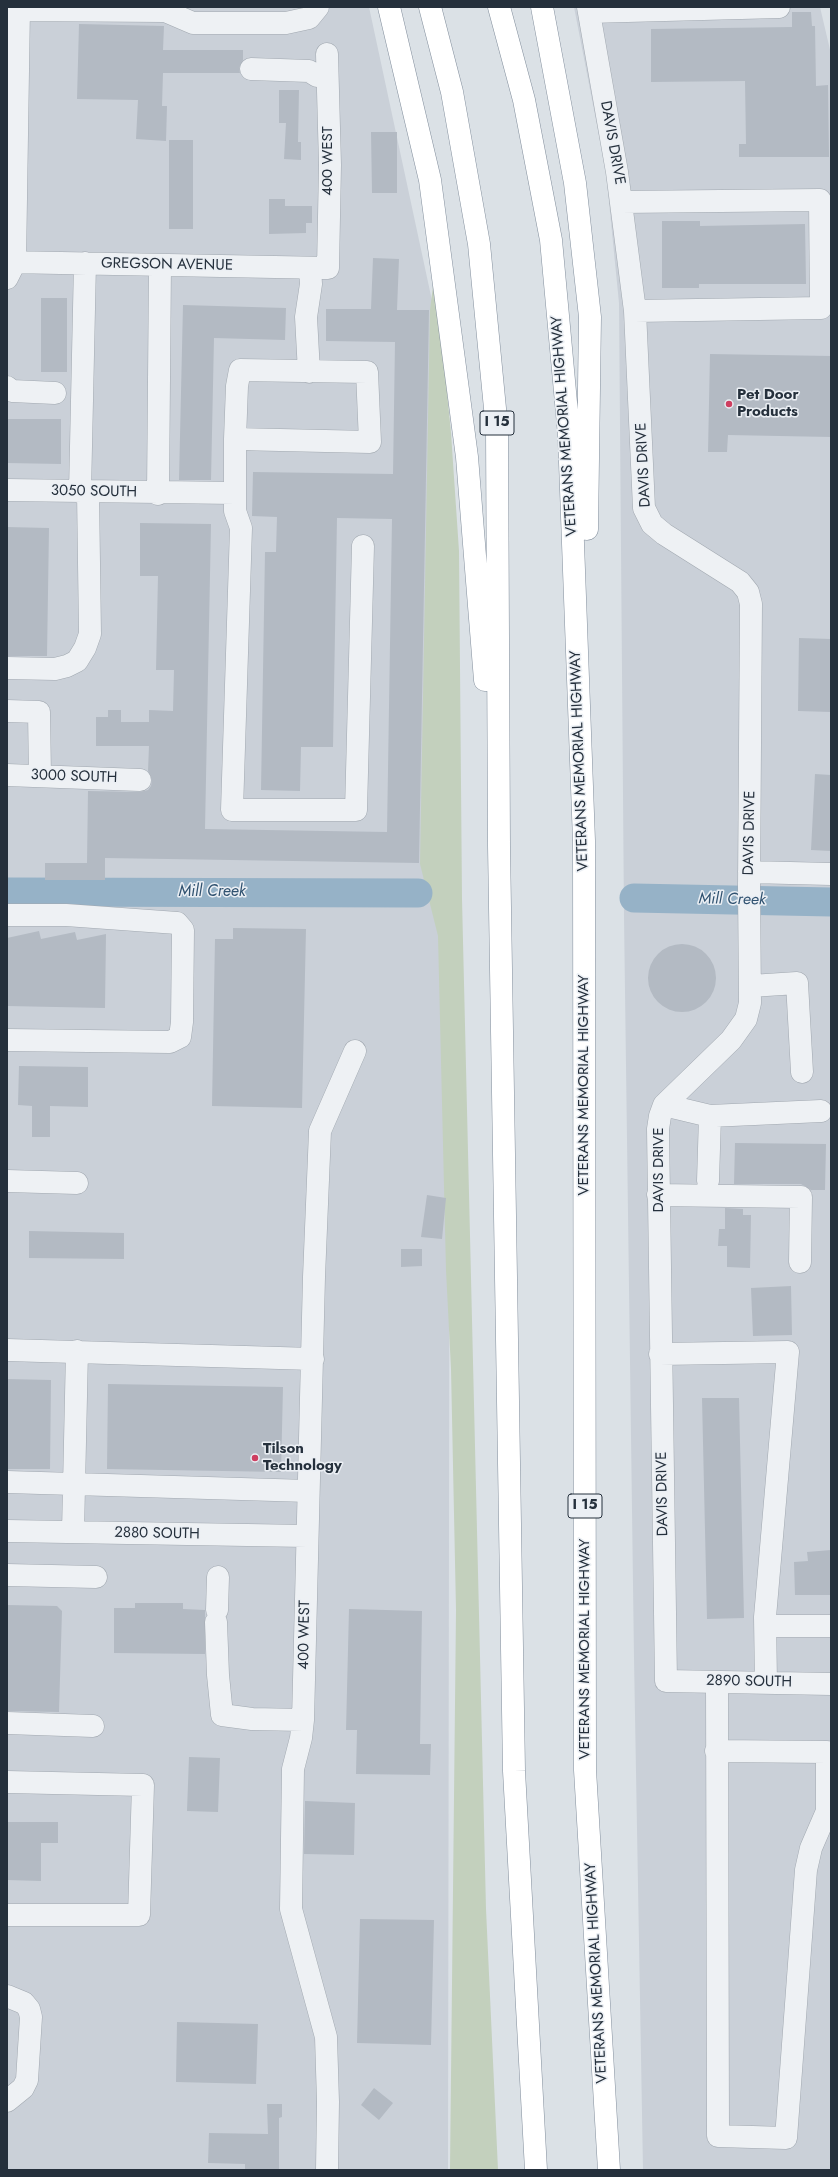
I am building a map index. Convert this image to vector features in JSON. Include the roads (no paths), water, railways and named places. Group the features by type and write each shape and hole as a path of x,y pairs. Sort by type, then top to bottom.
{"highway":[{"path":"389,7 430,180 466,449 499,846"},
{"name":"I 15","path":"430,7 452,92 479,244 497,430 499,846 514,1771 536,2170"},
{"name":"VETERANS MEMORIAL HIGHWAY","path":"499,7 524,100 551,240 569,435 584,840 585,1770 609,2170"},
{"path":"542,7 575,182 590,317 584,840"}],"street":[{"path":"10,267 19,8 168,10 193,23 286,23 308,18 318,7"},
{"path":"589,10 779,7"},
{"name":"DAVIS DRIVE","path":"589,10 621,202 635,310 644,508 652,524 664,534 740,582 748,592 751,604 749,879 750,1003 746,1019 732,1040 664,1105 660,1116 658,1129 660,1354 666,1681"},
{"name":"400 WEST","path":"309,372 306,317 311,284 319,268 330,165 327,54"},
{"path":"251,69 309,71 317,76 327,76"},
{"path":"621,202 820,200 821,308 635,310"},
{"path":"7,668 55,669 67,666 77,661 85,648 90,634 84,492 85,263"},
{"name":"GREGSON AVENUE","path":"10,267 85,263 319,268"},
{"path":"158,494 160,265"},
{"path":"235,439 370,442 367,372 240,370 237,386 235,439 235,511 241,528 232,810 356,810 363,546"},
{"path":"7,387 12,391 55,393"},
{"name":"3050 SOUTH","path":"7,490 158,494 235,493"},
{"path":"7,711 39,712 40,776"},
{"name":"3000 SOUTH","path":"7,775 140,780"},
{"path":"749,879 831,874"},
{"path":"7,915 66,915 177,924 183,930 183,938 182,1022 180,1037 170,1042 7,1040"},
{"path":"750,986 797,983 802,1072"},
{"name":"400 WEST","path":"327,2170 328,2102 326,2037 291,1909 293,1769 302,1738 303,1720 308,1491 320,1131 355,1051"},
{"path":"664,1105 710,1116 821,1111"},
{"path":"708,1180 710,1116"},
{"path":"7,1181 77,1183"},
{"path":"658,1195 800,1197 800,1262"},
{"path":"7,1350 313,1359"},
{"path":"73,1532 76,1351"},
{"path":"660,1354 788,1352 766,1626 766,1683"},
{"path":"7,1482 308,1491"},
{"name":"2880 SOUTH","path":"7,1531 307,1536"},
{"path":"7,1575 96,1578"},
{"path":"218,1578 218,1675 222,1715 252,1719 303,1720"},
{"path":"766,1626 831,1626"},
{"name":"2890 SOUTH","path":"666,1681 831,1684"},
{"path":"716,1751 829,1753 827,1811 810,1848 806,1870 786,2138 718,2136 716,1751 717,1682"},
{"path":"7,1723 93,1726"},
{"path":"7,1782 143,1785 139,1915 7,1915"},
{"path":"7,1996 24,2003 29,2009 31,2017 27,2080 23,2088 7,2101"}],"waterway":[{"name":"Mill Creek","path":"7,892 418,893"},
{"name":"Mill Creek","path":"634,898 831,902"}],"place":[{"name":"Pet Door Products","path":"729,404"},
{"name":"Tilson Technology","path":"255,1458"}]}
